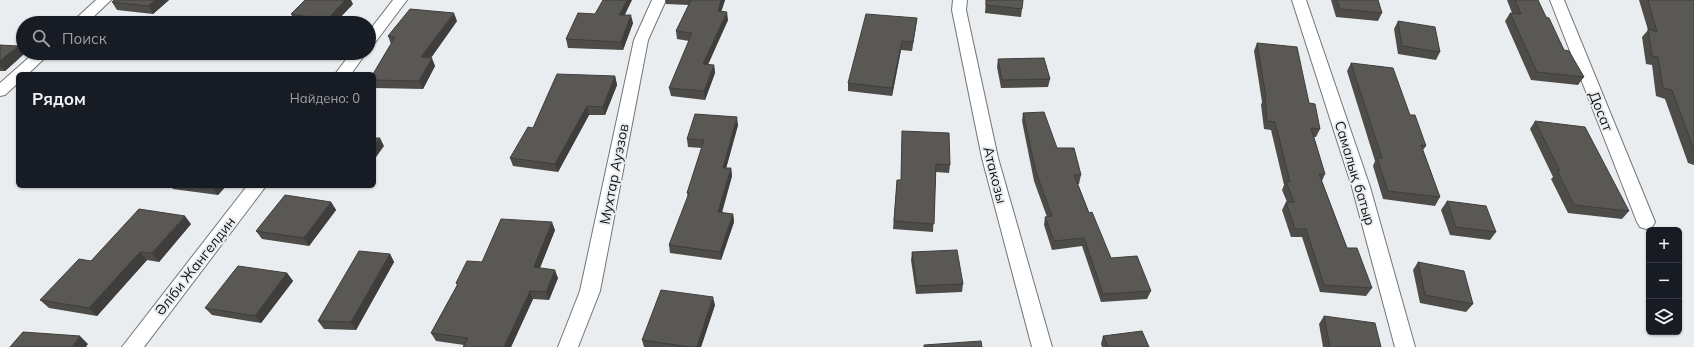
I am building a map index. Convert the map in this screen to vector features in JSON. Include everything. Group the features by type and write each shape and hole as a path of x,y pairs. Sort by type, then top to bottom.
{"street":[{"path":"86,16 104,0"},
{"path":"376,32 400,0"},
{"name":"Мухтар Ауэзов","path":"568,347 590,291 640,40 659,0"},
{"name":"Атакозы","path":"960,0 959,10 990,158 1042,347"},
{"name":"Самалық батыр","path":"1299,0 1361,187 1405,347"},
{"name":"Досат","path":"1557,0 1646,222"},
{"path":"22,72 35,60"},
{"path":"345,72 354,60"},
{"path":"0,91 16,78"},
{"name":"Әліби Жангелдин","path":"132,347 255,188"}],"building":[{"path":"114,0 155,0 148,6 112,2"},
{"path":"305,0 345,0 330,16 304,16 291,14"},
{"path":"603,0 627,0 619,15 631,15 621,42 566,39 578,13 595,14"},
{"path":"691,0 721,0 718,11 727,12 703,64 714,65 704,91 669,88 692,33 676,31"},
{"path":"986,0 1023,0 1022,9 986,5"},
{"path":"1337,0 1378,0 1382,13 1340,9"},
{"path":"1515,0 1538,0 1546,17 1549,18 1564,50 1569,51 1584,77 1537,72 1510,13 1521,14"},
{"path":"1648,0 1694,0 1694,150 1672,90 1663,88 1658,57 1652,56 1648,29 1657,32"},
{"path":"410,9 454,13 421,57 432,58 419,81 376,80 376,72 374,72 395,37 388,36"},
{"path":"866,14 917,18 913,42 902,41 892,88 848,83"},
{"path":"1398,21 1435,27 1440,52 1402,46"},
{"path":"1257,43 1297,47 1309,103 1315,104 1320,129 1311,128 1325,174 1319,174 1347,248 1357,248 1372,288 1324,285 1306,229 1295,229 1286,202 1294,202 1286,181 1290,182 1275,122 1267,121 1266,97"},
{"path":"0,45 16,46 16,48 0,61"},
{"path":"1044,58 1050,79 1002,80 998,59"},
{"path":"1351,63 1393,68 1410,115 1415,115 1426,146 1421,145 1440,197 1388,191 1377,158 1382,158"},
{"path":"557,74 615,76 603,107 587,106 555,164 510,158 528,127 533,128"},
{"path":"1044,112 1057,148 1074,148 1081,175 1074,175 1089,213 1092,212 1111,258 1137,256 1151,291 1103,294 1084,238 1054,241 1045,217 1052,216 1036,172 1023,113"},
{"path":"695,114 737,117 723,168 731,168 718,212 733,214 720,252 669,245 689,193 687,193 704,140 687,139"},
{"path":"1535,121 1585,127 1629,211 1574,205 1557,170 1560,171"},
{"path":"902,131 949,133 950,165 936,164 934,224 894,221 897,180 901,180"},
{"path":"376,138 380,138 376,143"},
{"path":"285,195 331,202 304,238 256,231"},
{"path":"1447,201 1486,206 1496,232 1456,227"},
{"path":"139,209 185,216 152,253 140,252 89,308 40,300 79,259 91,261"},
{"path":"501,219 552,222 534,267 555,270 546,292 530,291 504,347 463,347 468,338 431,333 458,284 456,283 467,261 482,262"},
{"path":"957,250 963,284 917,286 912,252"},
{"path":"359,251 390,254 351,322 318,321"},
{"path":"1418,262 1464,271 1473,304 1425,295"},
{"path":"238,266 287,273 255,316 205,308"},
{"path":"661,290 713,297 697,347 642,340"},
{"path":"1324,316 1375,323 1381,347 1330,347"},
{"path":"1142,331 1149,347 1108,347 1103,336"},
{"path":"23,332 80,336 72,347 10,347"},
{"path":"981,341 982,347 924,347 924,345"}]}
